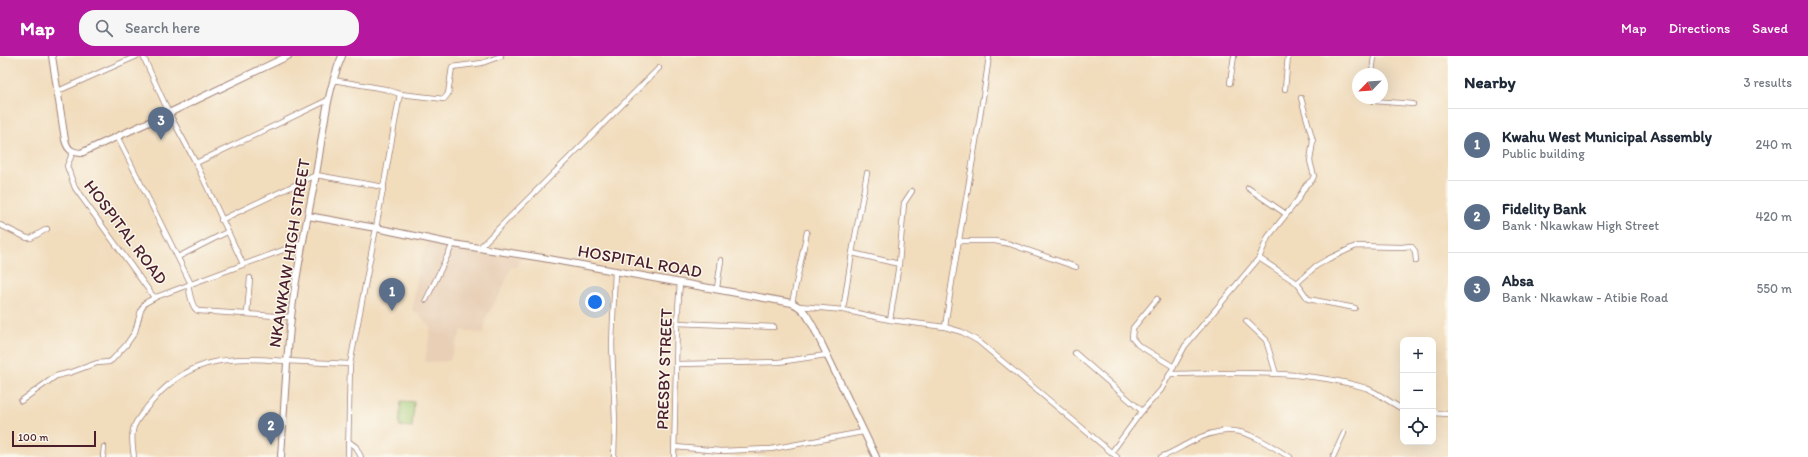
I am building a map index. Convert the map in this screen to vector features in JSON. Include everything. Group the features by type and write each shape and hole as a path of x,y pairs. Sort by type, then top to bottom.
{"main road":[{"path":"52,56 65,140 69,150 81,153 118,138 169,114 286,56"},
{"name":"NKAWKAW HIGH STREET","path":"281,457 291,317 302,243 316,175 328,100 333,80 342,56"},
{"name":"HOSPITAL ROAD","path":"308,216 453,244 717,288 792,303 799,306"},
{"path":"799,306 806,313 876,457"}],"street":[{"path":"58,91 137,56"},
{"path":"143,56 169,114 196,163 243,264"},
{"path":"333,80 385,89 400,94 444,99 448,94 452,67 482,63 501,56"},
{"path":"945,327 989,56"},
{"path":"1230,83 1234,56"},
{"path":"1284,89 1288,56"},
{"path":"1373,68 1374,56"},
{"path":"479,248 659,68"},
{"path":"348,457 350,364 384,187 400,94"},
{"path":"1111,453 1142,411 1161,390 1185,346 1259,258 1268,237 1314,176 1310,161 1314,141 1301,98"},
{"path":"196,163 328,100"},
{"path":"1388,102 1413,104"},
{"path":"118,138 178,257 189,284 195,309 291,317"},
{"name":"HOSPITAL ROAD","path":"73,152 67,166 74,188 153,296 156,297 302,243"},
{"path":"843,310 852,253 868,173"},
{"path":"222,220 316,175 384,187"},
{"path":"1248,188 1286,214"},
{"path":"890,320 899,264 904,202 912,191"},
{"path":"0,225 27,238 31,238 47,229"},
{"path":"178,257 227,232"},
{"path":"792,303 807,232"},
{"path":"958,241 996,241 1010,244 1076,267"},
{"path":"426,300 453,244"},
{"path":"1297,283 1316,266 1356,246 1411,246 1415,251 1416,261"},
{"path":"852,253 899,264"},
{"path":"1259,258 1297,283 1308,299 1355,308"},
{"path":"717,288 721,260"},
{"path":"614,457 615,422 612,344 615,270"},
{"path":"247,314 250,278"},
{"name":"PRESBY STREET","path":"674,457 677,323 680,282"},
{"path":"21,401 56,376 97,363 110,362 126,345 135,332 142,306 156,297"},
{"path":"1157,299 1133,328 1132,338 1138,345 1174,367"},
{"path":"799,306 843,310 890,320 945,327 962,332 978,341 1117,457"},
{"path":"1246,321 1266,340 1276,374"},
{"path":"677,323 774,327"},
{"path":"1075,353 1142,411"},
{"path":"677,364 779,362 826,355"},
{"path":"134,457 132,438 135,423 153,400 171,382 197,366 221,360 245,358 350,364"},
{"path":"1171,374 1276,374 1334,380 1367,389 1400,407"},
{"path":"1436,413 1448,414"},
{"path":"1161,457 1174,452 1192,441 1222,430 1235,430 1251,436 1290,457"},
{"path":"675,447 721,451 771,449 863,432"},
{"path":"1333,457 1344,433"},
{"path":"348,441 356,447 362,457"},
{"path":"103,457 104,447"}],"shaded area":[{"path":"428,241 522,257 517,267 511,268 502,290 486,317 484,334 462,330 449,361 425,362 431,327 423,320 420,314 412,310 420,263"}],"green space":[{"path":"401,401 414,402 412,427 399,426"}],"place":[{"name":"Absa","path":"161,140"},
{"name":"Kwahu West Municipal Assembly","path":"392,311"},
{"name":"Fidelity Bank","path":"271,445"}]}
